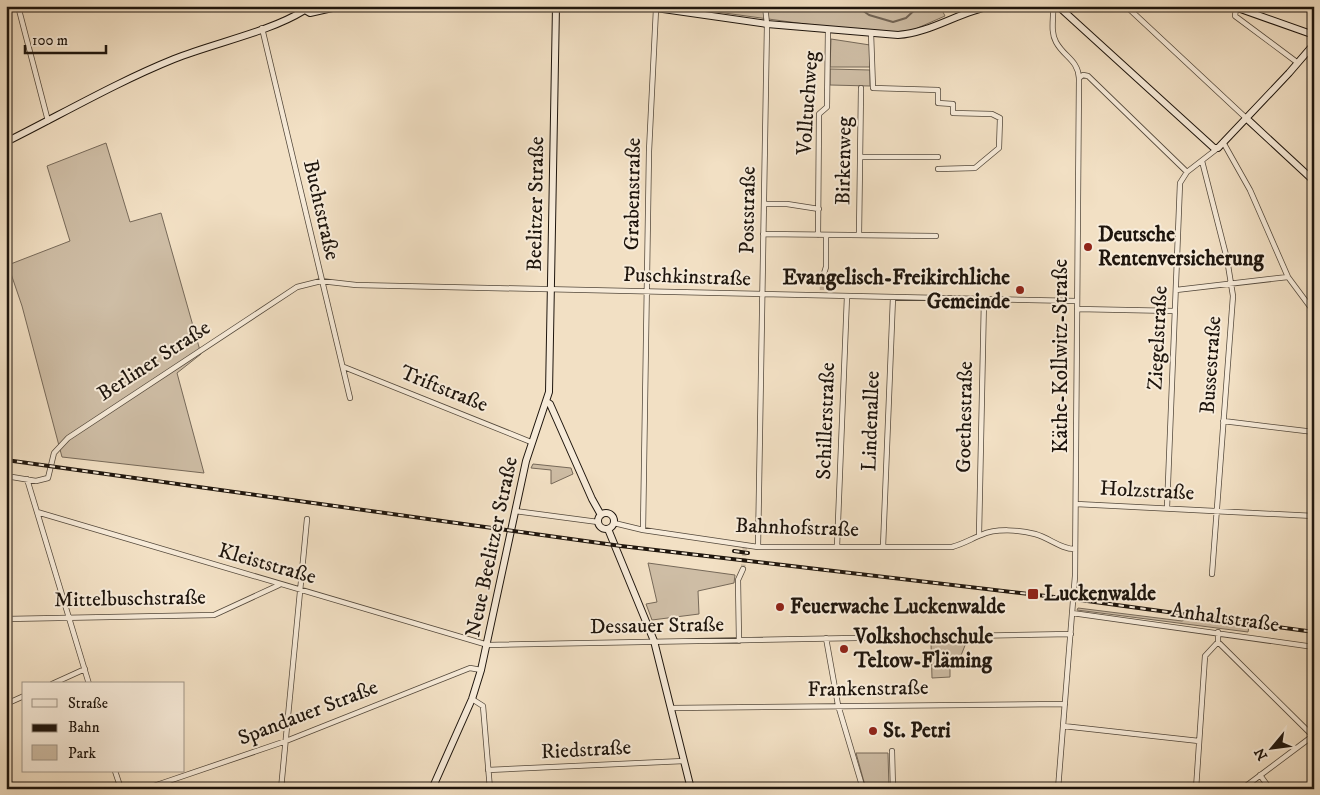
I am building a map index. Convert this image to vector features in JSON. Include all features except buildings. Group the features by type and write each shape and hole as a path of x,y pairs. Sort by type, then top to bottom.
{"main road":[{"path":"6,142 164,63 205,47 290,19 300,8 318,12 341,6"},
{"name":"Beelitzer Straße","path":"547,402 550,383 556,6"},
{"path":"642,6 768,24 872,33 915,34 963,13 991,6"},
{"path":"1058,6 1210,146 1218,148 1314,44"},
{"path":"1234,9 1314,35"},
{"path":"1246,118 1314,181"},
{"path":"547,402 550,404 601,515"},
{"name":"Neue Beelitzer Straße","path":"432,789 472,699 481,670 531,442 547,402"},
{"path":"609,514 613,517 614,523 608,529 602,529 598,522 601,515 609,514"},
{"path":"608,529 654,641 692,789"}],"street":[{"path":"18,6 48,121"},
{"name":"Poststraße","path":"758,547 768,24 765,6"},
{"path":"1053,6 1053,25 1057,43 1076,62 1079,78 1084,75 1088,76 1188,172 1218,148"},
{"path":"1126,6 1246,118"},
{"name":"Grabenstraße","path":"643,530 649,151 656,9"},
{"path":"1234,9 1235,16 1298,63"},
{"name":"Buchtstraße","path":"262,28 350,398"},
{"name":"Volltuchweg","path":"818,235 820,114 828,107 828,30"},
{"path":"872,33 873,88 938,90 938,102 953,104 953,114 992,114 1000,118 999,148 975,168 938,169"},
{"name":"Käthe-Kollwitz-Straße","path":"1058,789 1071,634 1075,549 1079,78"},
{"name":"Birkenweg","path":"859,235 861,88"},
{"path":"1223,142 1250,190 1288,278 1313,308"},
{"path":"860,157 938,157"},
{"name":"Bussestraße","path":"1202,161 1212,195 1232,284 1212,574"},
{"name":"Ziegelstraße","path":"1167,508 1180,183 1188,172"},
{"path":"764,204 787,204 819,209"},
{"path":"763,234 936,236"},
{"path":"822,280 826,267 826,235"},
{"path":"1176,290 1288,278"},
{"name":"Puschkinstraße","path":"297,287 321,282 356,285 763,296 1078,301"},
{"name":"Berliner Straße","path":"27,479 36,481 48,478 54,453 68,438 297,287"},
{"path":"822,290 822,296"},
{"name":"Schillerstraße","path":"837,548 847,296"},
{"name":"Lindenallee","path":"883,546 893,297"},
{"name":"Goethestraße","path":"979,535 984,299"},
{"path":"1077,309 1175,311"},
{"name":"Triftstraße","path":"344,367 531,442"},
{"path":"1223,421 1314,432"},
{"path":"6,476 27,479 88,682"},
{"path":"6,482 14,477"},
{"name":"Holzstraße","path":"1076,504 1314,516"},
{"path":"515,511 598,522"},
{"name":"Kleiststraße","path":"37,512 279,585 488,645"},
{"path":"280,789 308,520"},
{"name":"Bahnhofstraße","path":"614,523 643,530 758,547 952,547 966,544 979,535 1000,531 1032,533 1045,537 1066,549 1075,549"},
{"path":"738,640 738,580 743,569"},
{"name":"Mittelbuschstraße","path":"6,619 214,615 279,585"},
{"name":"Anhaltstraße","path":"1072,614 1314,646"},
{"path":"1196,789 1205,656 1218,642 1218,632"},
{"name":"Dessauer Straße","path":"488,645 1071,634"},
{"path":"826,638 838,705 863,789"},
{"path":"1218,642 1313,736 1242,789"},
{"name":"Spandauer Straße","path":"145,789 286,741 470,668 481,670"},
{"path":"57,682 85,670"},
{"path":"6,704 22,697"},
{"path":"472,699 483,706 490,789"},
{"name":"Frankenstraße","path":"671,708 1065,704"},
{"path":"1063,726 1199,741"},
{"path":"892,751 893,789"},
{"name":"Riedstraße","path":"488,770 684,761"},
{"path":"115,772 121,789"},
{"path":"1260,775 1270,789"}],"green space":[{"path":"673,6 940,6 945,16 913,30 894,32 827,27"},
{"path":"831,39 870,45 870,67 830,67"},
{"path":"830,69 870,70 870,86 830,85"},
{"path":"106,143 130,222 161,213 201,354 177,373 204,473 62,457 22,306 8,265 70,241 47,166"},
{"path":"533,464 571,468 573,474 551,484 551,470 531,468"},
{"path":"648,563 735,575 734,583 698,591 699,614 652,620 646,604 657,602"},
{"path":"1078,608 1182,621 1188,618 1249,627 1248,632 1077,610"},
{"path":"931,643 966,643 958,663 950,662 950,677 932,678"},
{"path":"856,753 888,753 889,789 866,789"}],"waterway":[{"path":"833,6 862,10 869,15 893,22 906,18 919,6"}],"tunnel":[{"path":"822,280 822,290"},
{"path":"743,569 745,546"}],"railway":[{"path":"6,460 621,546 1080,600 1314,632"},
{"path":"734,551 748,553"}],"place":[{"name":"Deutsche Rentenversicherung","path":"1088,247"},
{"name":"Evangelisch-Freikirchliche Gemeinde","path":"1020,290"},
{"name":"Luckenwalde","path":"1033,594"},
{"name":"Feuerwache Luckenwalde","path":"780,607"},
{"name":"Volkshochschule Teltow-Fläming","path":"844,649"},
{"name":"St. Petri","path":"873,731"}]}
